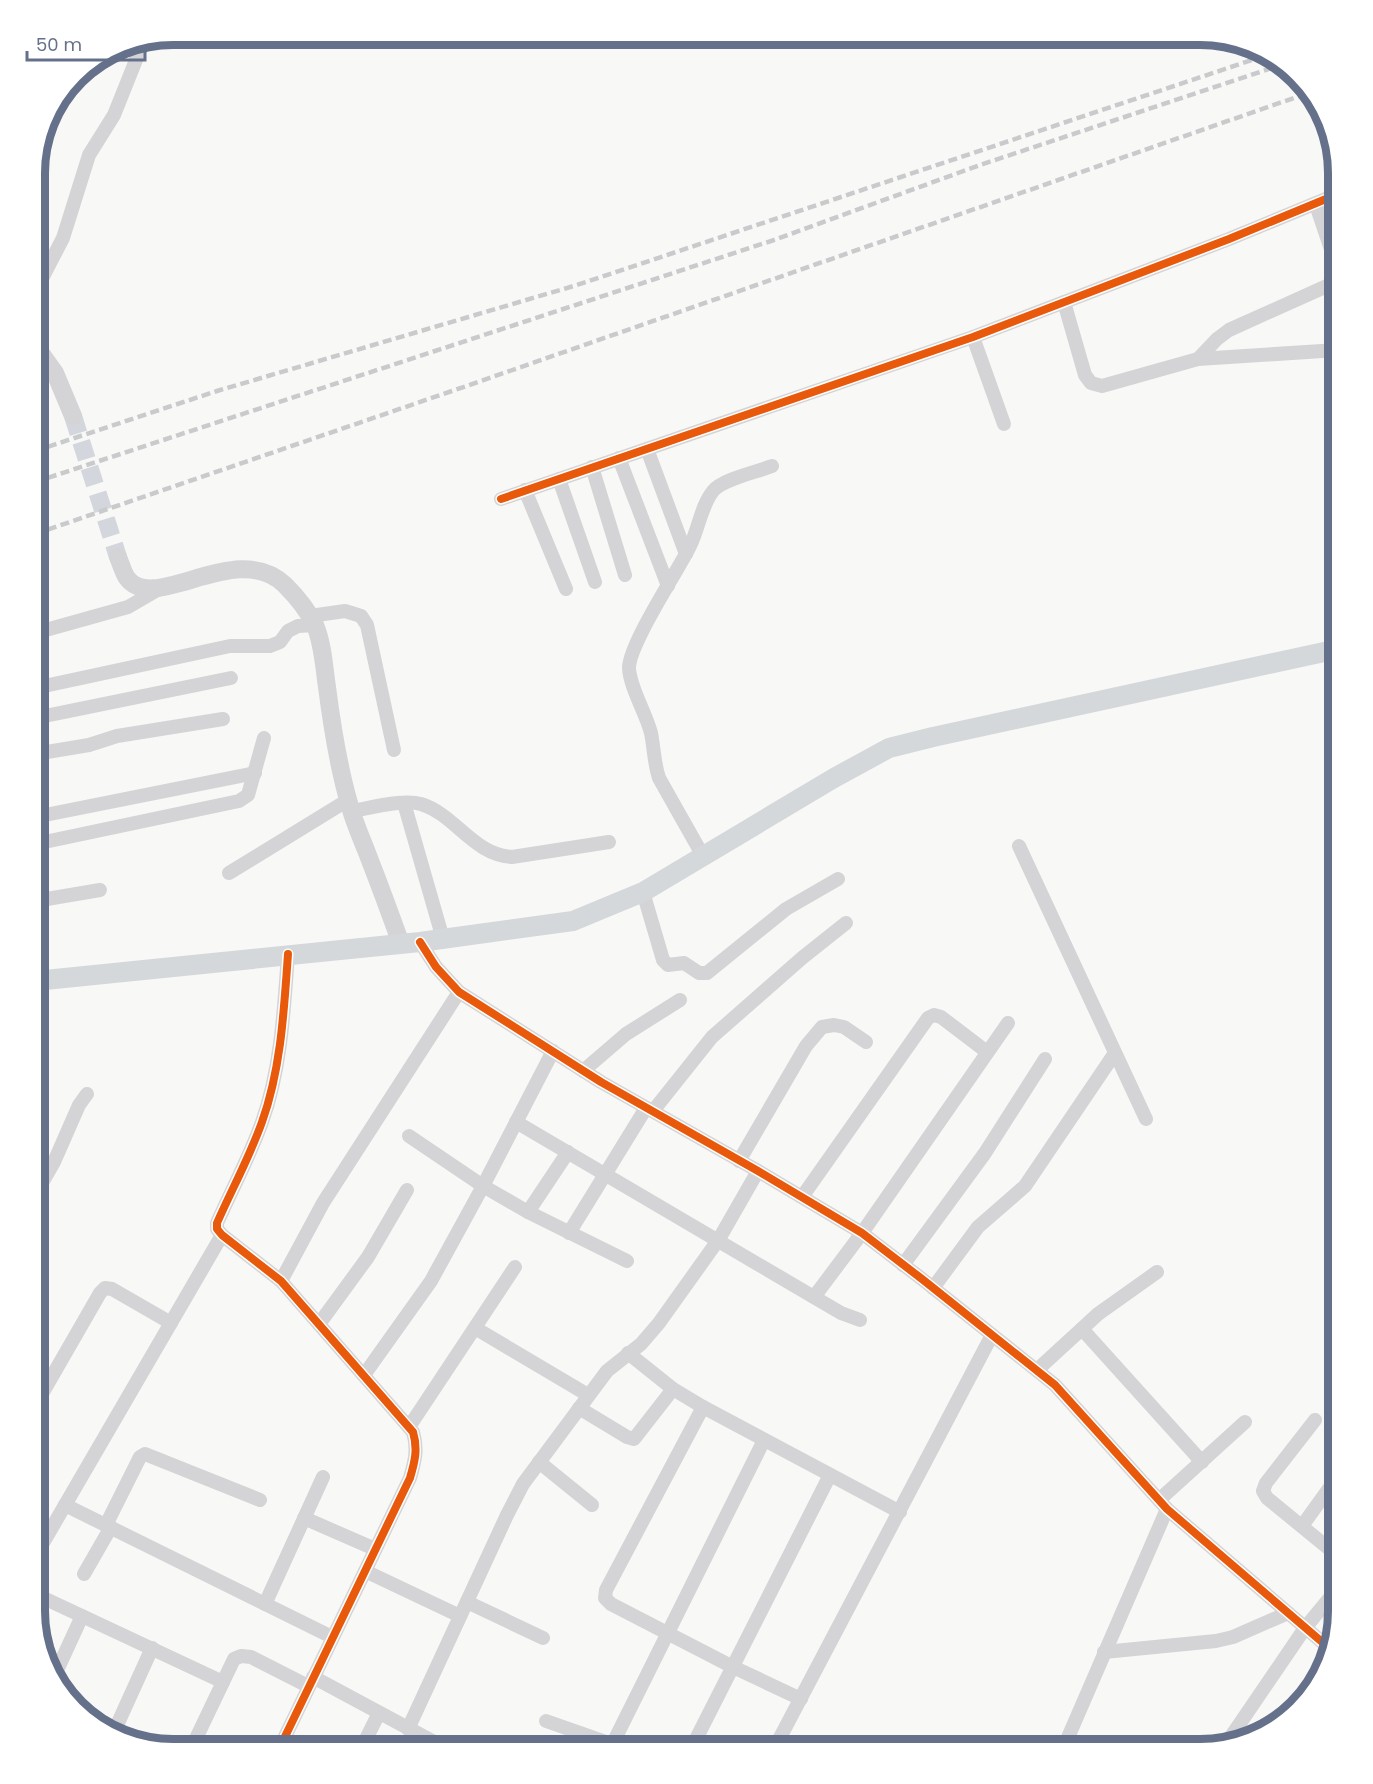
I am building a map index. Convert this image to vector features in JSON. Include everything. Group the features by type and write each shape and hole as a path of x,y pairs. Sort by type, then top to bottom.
{"main road":[{"path":"45,980 411,943 573,921 643,891 889,748 1328,651"}],"street":[{"path":"45,273 63,238 94,145 108,125 119,103 140,49"},
{"path":"501,499 973,338 1328,199"},
{"path":"1316,205 1328,240"},
{"path":"1198,359 1229,330 1328,285"},
{"path":"1064,302 1085,375 1091,383 1102,386 1198,359 1328,351"},
{"path":"973,338 1004,424"},
{"path":"45,359 55,373 73,416"},
{"path":"647,449 686,554"},
{"path":"619,458 668,586"},
{"path":"703,856 664,789 655,767 652,740 631,679 630,661 638,641 691,545 705,505 714,490 722,484 772,466"},
{"path":"592,468 625,574"},
{"path":"559,479 595,582"},
{"path":"525,490 566,588"},
{"path":"118,557 127,578 135,585 159,589"},
{"path":"45,630 128,607 159,589 229,569 246,568 261,571 285,584 310,616 320,641 334,737 350,805 411,943 459,992 583,1071 862,1233 1055,1385 1163,1504 1324,1644"},
{"path":"45,686 230,646 270,646 280,642 288,631 310,616 345,611 361,616 367,625 394,750"},
{"path":"45,716 231,678"},
{"path":"45,752 89,745 117,736 223,718"},
{"path":"45,842 239,801 248,795 264,738"},
{"path":"45,815 255,773"},
{"path":"405,803 443,939"},
{"path":"229,873 350,805 418,803 431,808 489,852 500,856 512,857 609,842"},
{"path":"1019,846 1146,1119"},
{"path":"643,891 663,960 668,965 684,963 699,973 707,973 786,909 838,879"},
{"path":"45,899 100,890"},
{"path":"569,1233 650,1109 712,1036 783,973 846,923"},
{"path":"284,1739 410,1478 416,1460 417,1445 409,1426 281,1281 222,1235 218,1229 217,1222 262,1123 270,1096 284,1020 288,954"},
{"path":"281,1281 323,1203 459,992"},
{"path":"583,1071 626,1034 680,1000"},
{"path":"802,1197 928,1018 934,1015 941,1017 987,1052"},
{"path":"814,1297 862,1233 1008,1023"},
{"path":"740,1161 806,1046 822,1028 834,1025 844,1027 866,1042"},
{"path":"364,1375 431,1281 553,1051"},
{"path":"933,1288 978,1227 1025,1186 1115,1053"},
{"path":"903,1265 985,1153 1045,1059"},
{"path":"45,1178 79,1105 87,1094"},
{"path":"516,1122 719,1239 841,1313 860,1320"},
{"path":"409,1136 483,1186 528,1212 627,1261"},
{"path":"528,1212 568,1152"},
{"path":"408,1729 523,1484 607,1371 640,1344 659,1323 719,1239 758,1171"},
{"path":"319,1324 368,1257 406,1190"},
{"path":"45,1540 222,1235"},
{"path":"409,1426 515,1267"},
{"path":"1037,1370 1110,1305 1157,1272"},
{"path":"45,1385 105,1288 112,1289 171,1323"},
{"path":"475,1328 588,1395"},
{"path":"1082,1329 1202,1462"},
{"path":"779,1739 992,1335"},
{"path":"628,1353 673,1389 703,1407 900,1512"},
{"path":"579,1408 634,1439 673,1389"},
{"path":"703,1407 606,1590 605,1598 611,1604 733,1667 801,1699"},
{"path":"1314,1420 1266,1483 1263,1491 1267,1498 1328,1548"},
{"path":"1068,1739 1163,1504 1202,1462 1245,1422"},
{"path":"615,1739 764,1440"},
{"path":"84,1574 109,1526 140,1457 145,1454 260,1500"},
{"path":"539,1462 592,1504"},
{"path":"696,1739 830,1475"},
{"path":"265,1604 323,1477"},
{"path":"1302,1526 1328,1490"},
{"path":"65,1505 332,1637"},
{"path":"304,1518 375,1549"},
{"path":"365,1571 460,1616"},
{"path":"45,1599 223,1682"},
{"path":"1232,1735 1305,1628 1328,1600"},
{"path":"467,1602 543,1638"},
{"path":"1104,1652 1216,1641 1233,1637 1288,1613"},
{"path":"58,1668 82,1616"},
{"path":"117,1726 152,1648"},
{"path":"196,1739 234,1659 241,1656 310,1682 379,1713 408,1729 420,1739"},
{"path":"366,1739 379,1713"},
{"path":"546,1721 596,1739"}],"tunnel":[{"path":"73,416 118,557"}],"railway":[{"path":"45,448 217,391 577,285 1256,58"},
{"path":"45,479 774,240 980,165 1272,68"},
{"path":"45,531 1301,95"}],"cycle path":[{"path":"501,499 973,337 1229,239 1328,198"},
{"path":"420,942 436,967 459,992 601,1082 862,1233 922,1279 1055,1385 1167,1509 1324,1643"},
{"path":"284,1739 410,1478 416,1450 413,1432 281,1281 217,1229 217,1223 262,1122 274,1081 281,1039 288,954"}]}
